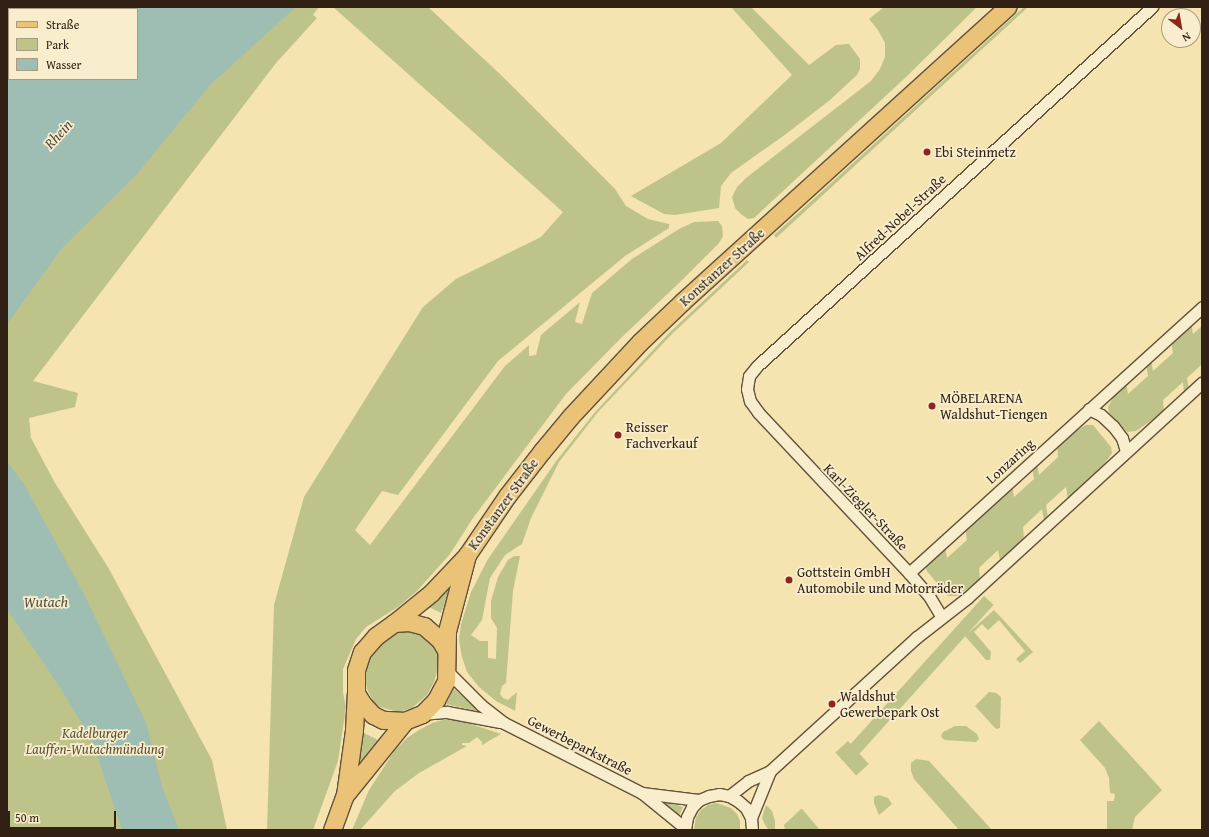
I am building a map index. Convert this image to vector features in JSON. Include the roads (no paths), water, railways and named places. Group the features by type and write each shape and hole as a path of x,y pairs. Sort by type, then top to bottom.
{"main road":[{"name":"Konstanzer Straße","path":"467,555 451,613 446,650 446,681 436,700 422,714 405,721 383,720 373,715 356,693 356,670 362,652 376,636 394,624 430,593 467,555 507,496 542,450 640,342 1007,7"},
{"path":"394,624 409,622 424,626 440,640 446,650"},
{"path":"332,830 345,795 354,730 356,693"},
{"path":"345,795 405,721"}],"street":[{"name":"Alfred-Nobel-Straße","path":"747,389 749,376 757,366 1152,7"},
{"name":"Lonzaring","path":"909,573 1202,307"},
{"path":"753,826 742,804 729,796 748,781 770,771 941,616 967,598 1202,383"},
{"name":"Karl-Ziegler-Straße","path":"747,389 750,402 758,412 909,573 929,596 941,616"},
{"path":"1089,409 1101,415 1113,426 1122,438 1126,451"},
{"name":"Gewerbeparkstraße","path":"447,671 481,705 504,723 642,793 685,829"},
{"name":"Gewerbeparkstraße","path":"422,714 453,713 504,723"},
{"path":"753,826 770,771"},
{"name":"Gewerbeparkstraße","path":"642,793 699,800"},
{"name":"Gewerbeparkstraße","path":"685,829 687,817 699,800 719,794 729,796"}],"water":[{"name":"Rhein","path":"296,7 211,84 136,175 62,248 7,324 7,70 8,68 8,80 138,80 138,8 58,8"},
{"name":"Wutach","path":"7,461 25,486 84,594 146,723 162,787 179,830 122,830 92,740 61,689 7,609"}],"place":[{"name":"Ebi Steinmetz","path":"927,152"},
{"name":"MÖBELARENA Waldshut-Tiengen","path":"932,406"},
{"name":"Reisser Fachverkauf","path":"618,435"},
{"name":"Gottstein GmbH Automobile und Motorräder","path":"789,580"},
{"name":"Waldshut Gewerbepark Ost","path":"832,704"}],"park label":[{"name":"Kadelburger Lauffen-Wutachmündung","path":"95,742"}]}
